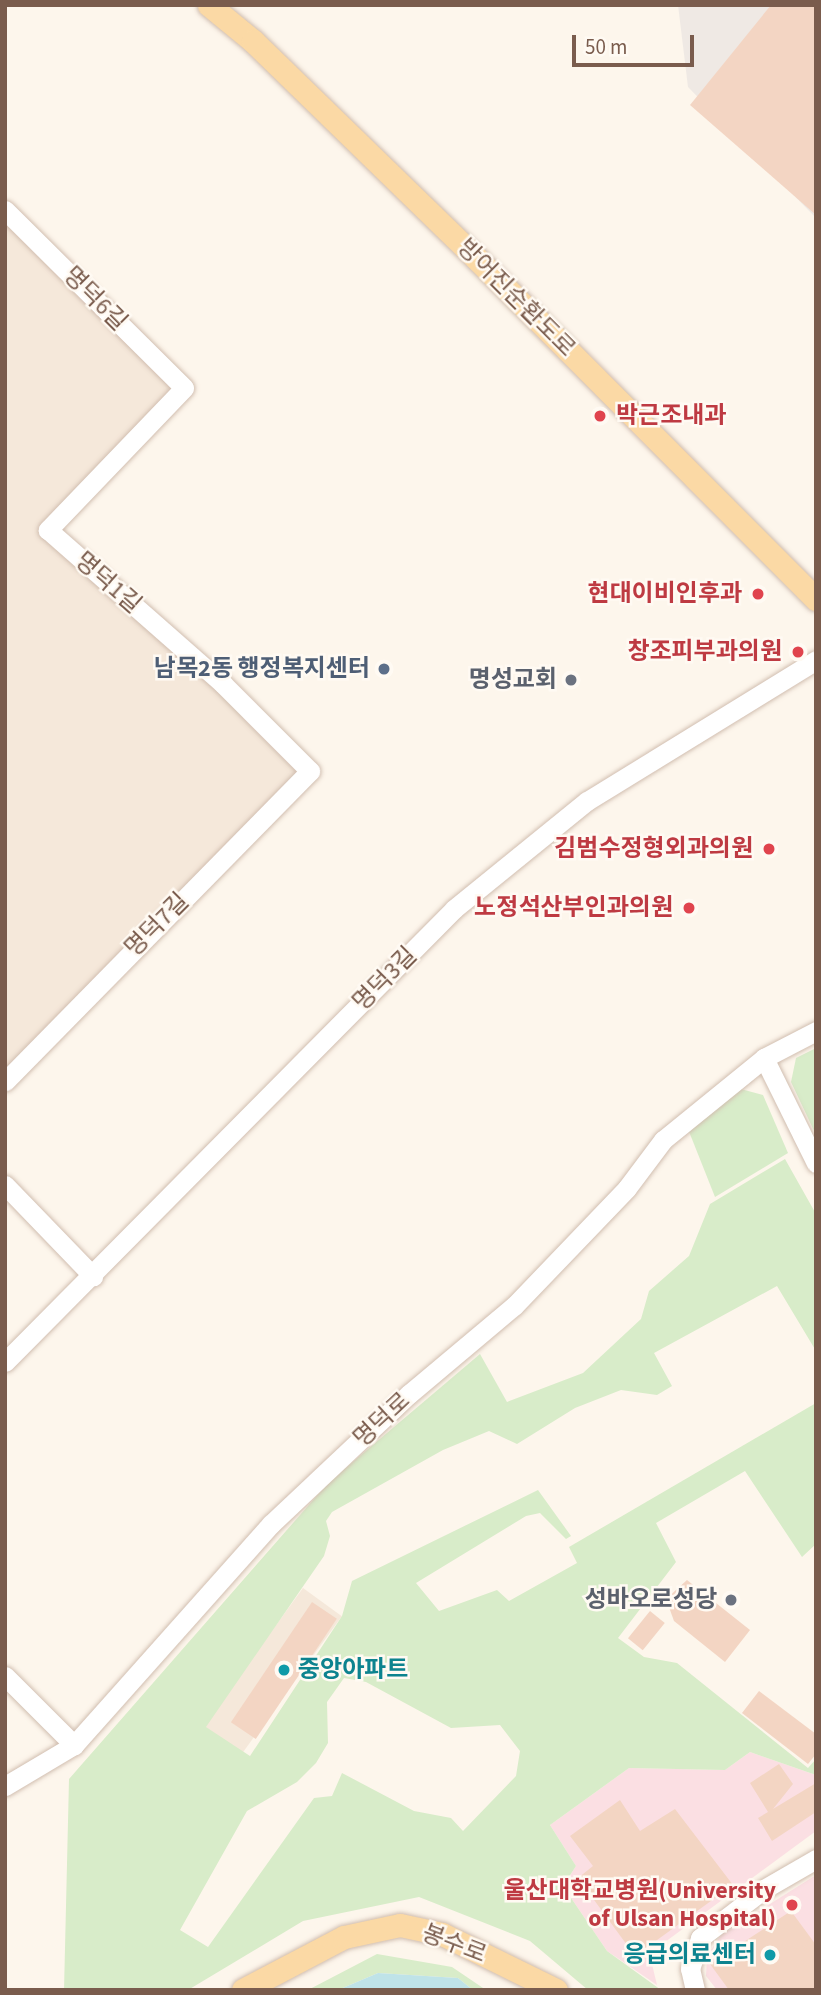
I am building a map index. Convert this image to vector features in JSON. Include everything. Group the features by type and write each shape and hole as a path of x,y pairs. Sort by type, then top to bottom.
{"main road":[{"name":"방어진순환도로","path":"209,5 253,41 471,252 816,599"},
{"name":"봉수로","path":"243,1990 344,1937 400,1925 442,1934 550,1989"}],"street":[{"name":"명덕6길","path":"5,209 184,388"},
{"name":"명덕1길","path":"184,388 48,530 223,684 310,771"},
{"name":"명덕3길","path":"5,1362 454,909 587,801 816,660"},
{"name":"명덕7길","path":"5,1081 310,771"},
{"name":"명덕로","path":"5,1786 74,1745 271,1524 409,1394 514,1306 627,1188 663,1140 764,1058 816,1031"},
{"path":"764,1058 816,1163"},
{"path":"5,1185 93,1276"},
{"path":"5,1676 74,1745"},
{"path":"695,1990 690,1969 700,1938 764,1889 816,1859"}],"shaded area":[{"path":"678,5 816,5 816,218 688,87"},
{"path":"5,206 184,388 48,530 313,770 5,1083"},
{"path":"303,1588 342,1616 242,1754 203,1726"},
{"path":"750,1752 816,1775 816,1831 665,1942 651,1960 657,1985 607,1951 563,1886 576,1866 550,1825 629,1768 725,1770"},
{"name":"울산대학교병원(University of Ulsan Hospital)","path":"816,1875 816,1990 717,1990 706,1976 707,1956 721,1935"}],"green space":[{"path":"816,1048 816,1135 791,1082 796,1058"},
{"path":"737,1088 763,1095 788,1153 715,1197 688,1129"},
{"path":"785,1159 816,1214 816,1351 777,1286 654,1353 672,1386 657,1395 621,1390 575,1408 517,1444 489,1431 443,1450 332,1512 326,1521 330,1536 324,1556 206,1727 250,1756 342,1616 352,1581 538,1490 571,1536 566,1539 540,1513 526,1516 416,1583 439,1611 497,1590 509,1601 577,1563 569,1547 816,1403 816,1544 802,1557 745,1471 656,1523 676,1562 618,1638 644,1657 677,1663 808,1768 816,1759 816,1775 750,1752 725,1770 629,1768 550,1825 576,1866 563,1886 607,1951 661,1990 588,1990 530,1941 419,1897 303,1921 188,1990 64,1990 69,1779 328,1483 480,1354 507,1402 583,1373 641,1319 649,1291 689,1256 710,1204","holes":["344,1678 366,1682 451,1728 500,1725 520,1751 516,1776 463,1831 451,1818 414,1811 342,1773 332,1796 314,1798 208,1947 180,1930 247,1811 297,1782 316,1763 328,1743 327,1702"]},
{"path":"377,1954 452,1967 486,1990 473,1990 458,1978 378,1973 338,1990 308,1990"}],"water":[{"path":"378,1973 458,1978 473,1990 338,1990"}],"building":[{"path":"771,5 816,5 816,215 690,105"},
{"name":"성바오로성당","path":"687,1580 750,1630 725,1662 674,1621 666,1599"},
{"name":"중앙아파트","path":"312,1602 337,1619 256,1739 231,1722"},
{"path":"650,1611 665,1623 643,1650 628,1638"},
{"path":"759,1691 816,1734 816,1754 808,1764 742,1713"},
{"path":"779,1764 793,1784 773,1809 816,1783 816,1812 772,1841 758,1818 768,1812 750,1783"},
{"path":"620,1800 640,1831 675,1809 733,1885 635,1956 578,1878 593,1866 570,1836"},
{"name":"울산대학교병원(University of Ulsan Hospital)","path":"791,1911 816,1945 816,1990 729,1990 710,1964"}],"place":[{"name":"박근조내과","path":"600,416"},
{"name":"현대이비인후과","path":"758,594"},
{"name":"창조피부과의원","path":"798,652"},
{"name":"남목2동 행정복지센터","path":"384,669"},
{"name":"명성교회","path":"571,680"},
{"name":"김범수정형외과의원","path":"769,849"},
{"name":"노정석산부인과의원","path":"689,908"},
{"name":"성바오로성당","path":"731,1600"},
{"name":"중앙아파트","path":"284,1670"},
{"name":"울산대학교병원(University of Ulsan Hospital)","path":"792,1905"},
{"name":"응급의료센터","path":"770,1955"}]}
